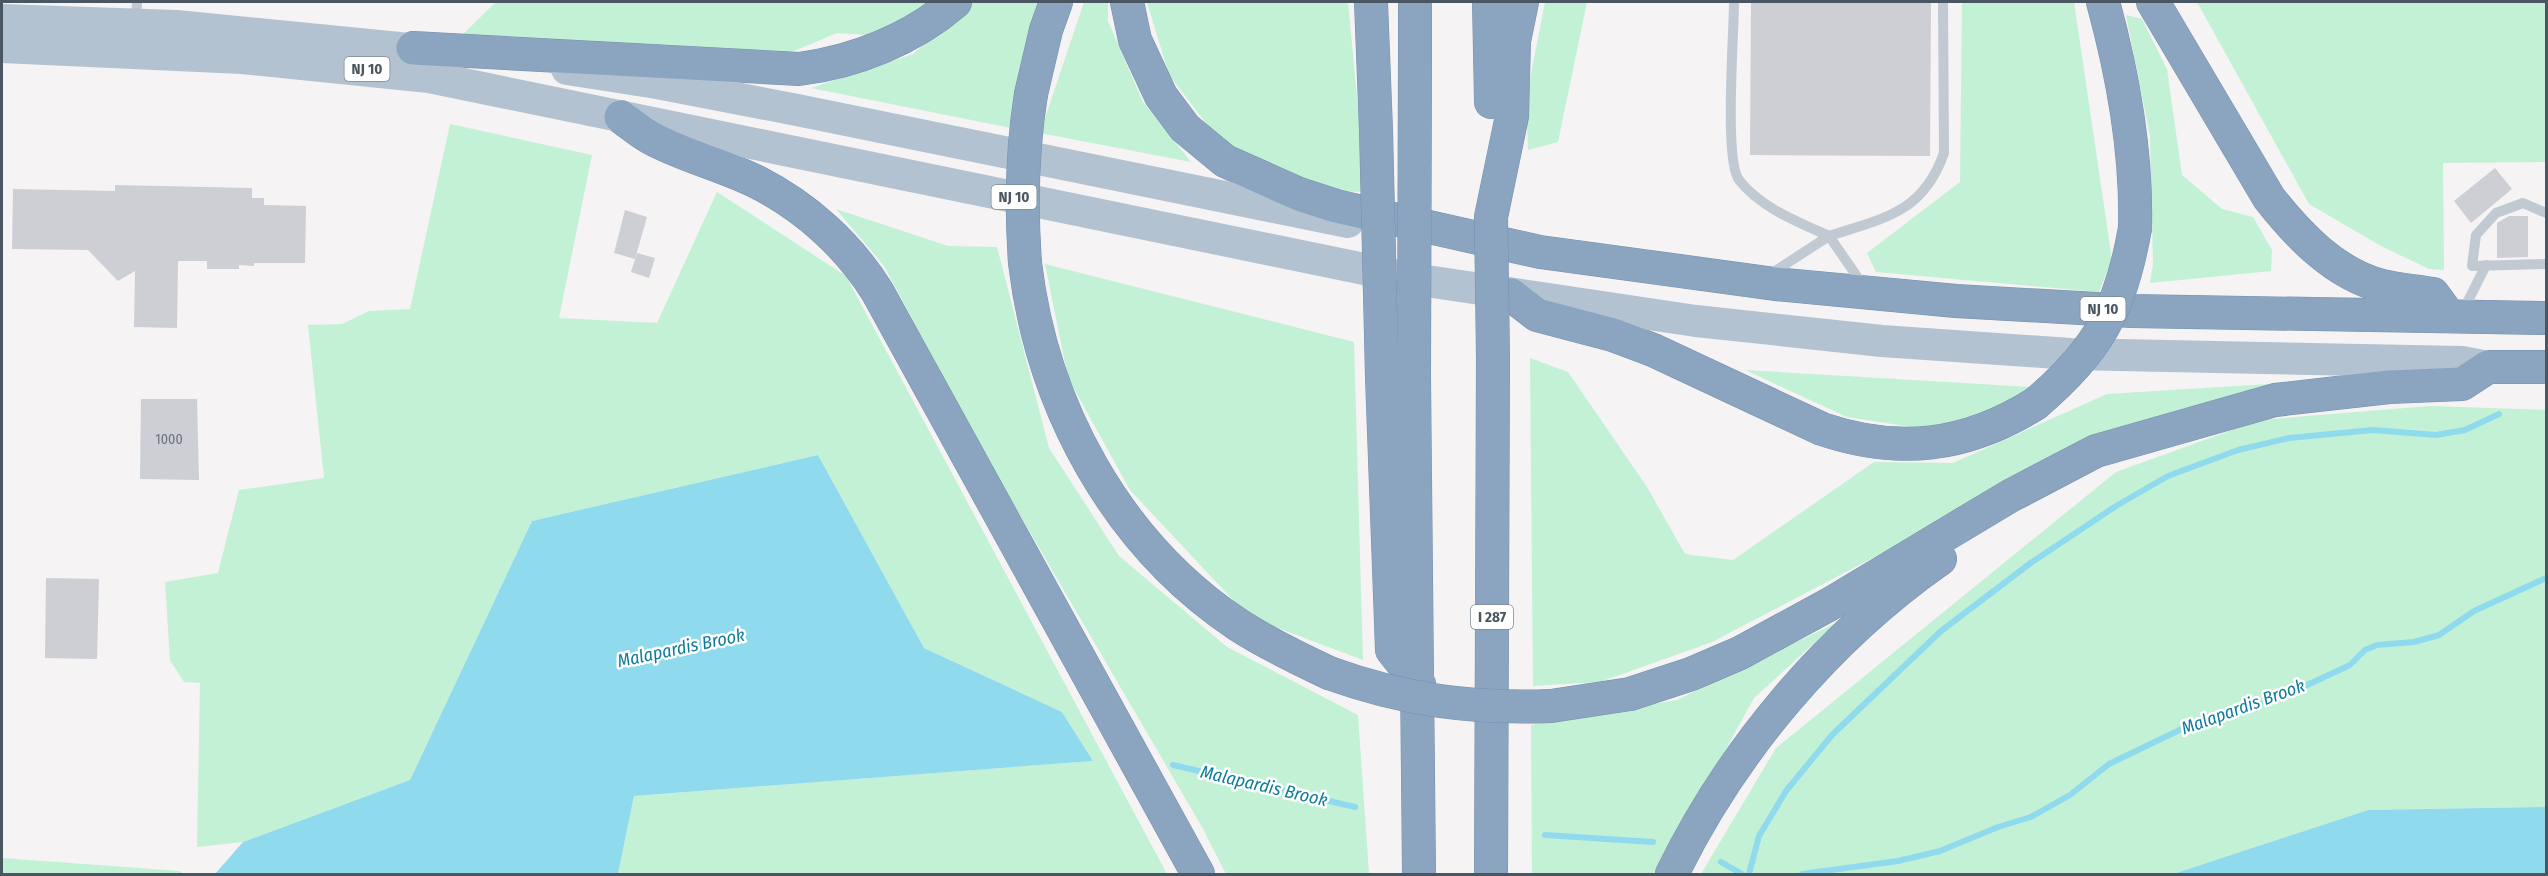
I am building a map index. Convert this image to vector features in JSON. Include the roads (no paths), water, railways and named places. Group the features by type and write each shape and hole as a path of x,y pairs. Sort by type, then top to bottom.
{"highway":[{"path":"882,46 936,2"},
{"path":"413,48 786,69 838,62 882,46 918,28 955,2"},
{"path":"1056,2 1046,30 1031,94 1024,155 1022,222 1030,302 1042,353 1079,443 1108,494 1159,556 1205,599 1236,623 1281,650 1329,673 1414,699 1491,707 1551,706 1630,694 1691,674 1740,653 1830,604 2010,496 2096,451 2275,400 2390,387 2462,384 2488,367"},
{"path":"1127,2 1135,40 1161,96 1185,128 1225,161 1299,194 1336,206 1540,252"},
{"path":"1371,2 1376,130 1398,377 1419,684 1419,874"},
{"path":"1398,377 1415,52 1415,2"},
{"name":"I 287","path":"1489,2 1493,359 1491,874"},
{"path":"1491,217 1512,116 1514,41 1522,2"},
{"path":"1511,295 1537,315 1604,333 1653,350 1822,429 1847,437 1879,443 1912,444 1951,440 1977,434 2035,404 2065,379 2093,345 2111,315 2129,266 2135,228 2136,186 2131,136 2113,39 2103,2"},
{"path":"2153,2 2269,198 2285,219 2313,247 2334,263 2380,286 2433,294 2455,316"},
{"path":"621,117 651,138 756,182 785,199 843,244 856,258 877,291 1198,874"},
{"name":"NJ 10","path":"1540,252 1758,281 1956,301 2132,311 2547,318"},
{"name":"NJ 10","path":"2488,367 2547,367"},
{"path":"1672,874 1718,793 1754,740 1831,652 1878,607 1920,574 2044,489 2149,435"}],"main road":[{"name":"NJ 10","path":"2,20 136,12 657,83 1370,227 1540,252"},
{"name":"NJ 10","path":"2,47 150,52 351,68 429,77 1401,277 1696,321 1905,342 2106,355 2462,362 2488,367"}],"lane":[{"path":"1734,2 1733,170 1740,181 1784,216 1829,236 1868,292"},
{"path":"1758,281 1829,236 1900,211 1924,193 1937,174 1944,153 1943,2"},
{"path":"2547,213 2523,203 2496,213 2476,235 2472,266 2547,264"},
{"path":"2455,316 2486,265"}],"water":[{"path":"818,455 924,648 1062,712 1093,761 634,796 618,874 215,874 243,842 410,780 532,521"},
{"path":"2546,807 2546,874 2173,874 2368,810"}],"waterway":[{"path":"1749,874 1759,836 1786,791 1832,735 1941,631 2032,562 2116,506 2168,476 2238,450 2289,438 2373,430 2436,435 2465,430 2499,414"},
{"name":"Malapardis Brook","path":"1802,874 1898,861 1940,851 1998,827 2031,817 2070,795 2109,764 2192,724 2230,714 2290,693 2350,665 2365,650 2377,645 2414,642 2439,635 2474,611 2546,578"},
{"name":"Malapardis Brook","path":"1173,765 1355,807"},
{"name":"Malapardis Brook","path":"1545,835 1653,842"},
{"name":"Malapardis Brook","path":"1721,862 1742,874"}]}
